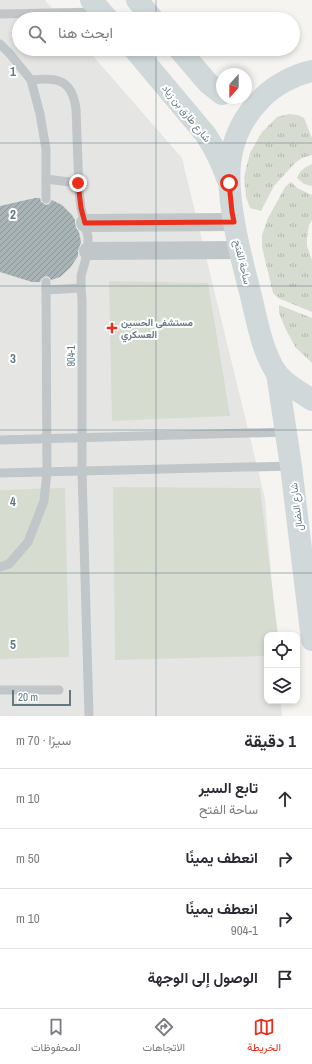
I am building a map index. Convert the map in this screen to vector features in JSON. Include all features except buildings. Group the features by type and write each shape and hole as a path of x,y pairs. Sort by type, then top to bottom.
{"main road":[{"path":"137,0 147,12"},
{"name":"شارع طارق بن زياد","path":"140,56 206,135 215,149 229,183"},
{"path":"185,56 208,83 216,89"},
{"name":"ساحة الفتح","path":"312,72 294,76 280,84 267,93 244,118 236,135 231,152 229,170 232,212 244,272 265,348 277,373 294,389 312,400"},
{"path":"252,103 256,104"},
{"name":"شارع النضال","path":"277,373 291,466 312,640"}],"street":[{"path":"85,223 234,222"},
{"path":"88,251 240,250"}],"lane":[{"path":"50,12 100,10"},
{"path":"0,14 12,14"},
{"path":"0,44 31,80 44,132 46,149 46,199"},
{"name":"904-1","path":"31,80 47,78 59,80 68,87 75,97 78,183 81,208 88,237 88,251 81,276 80,288 82,300 82,471 89,716"},
{"path":"46,179 78,183"},
{"path":"0,567 8,564 28,542 44,501 47,472 46,286 80,288"},
{"path":"0,440 286,432"},
{"path":"0,473 291,466"},
{"path":"0,690 59,690"}],"shaded area":[{"name":"مستشفى الحسين العسكري","path":"0,0 45,0 55,12 12,12 12,56 93,56 182,158 265,499 276,632 264,632 264,704 281,704 282,716 0,716"}],"green space":[{"path":"289,114 298,115 304,118 312,138 312,155 302,158 295,163 274,186 261,211 250,208 246,197 244,177 250,153 262,132 277,117"},
{"path":"312,164 312,186 304,184 297,178 299,173"},
{"path":"291,182 297,188 312,195 312,220 309,225 307,246 312,260 312,312 278,298 273,293 262,247 262,235 268,218 285,187"},
{"path":"109,281 208,283 230,416 112,421"},
{"path":"279,305 312,318 312,363 296,348 279,313"},
{"path":"113,487 260,488 278,632 264,632 264,656 115,660"},
{"path":"65,488 69,657 0,659 0,490"}],"place":[{"name":"مستشفى الحسين العسكري","path":"112,328"}],"route":[{"path":"78,183 78,191 85,223 234,222 229,183"}]}
